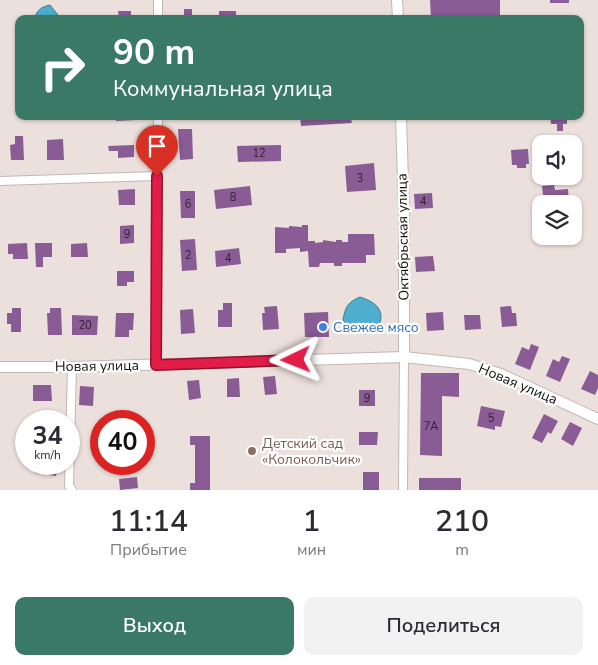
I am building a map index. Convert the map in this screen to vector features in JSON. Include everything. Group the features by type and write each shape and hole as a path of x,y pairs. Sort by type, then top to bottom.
{"street":[{"path":"158,0 158,15"},
{"path":"397,0 398,15"},
{"path":"156,365 158,120"},
{"name":"Октябрьская улица","path":"401,120 404,214 404,357"},
{"path":"0,181 157,176"},
{"path":"403,490 404,357"},
{"name":"Новая улица","path":"0,367 72,368 404,357 469,364 501,374 598,419"},
{"path":"72,368 69,486 72,490"}],"water":[{"path":"50,5 58,15 35,15 44,7"},
{"path":"360,297 372,302 381,314 376,332 366,334 353,331 343,320 348,306"}],"building":[{"path":"430,0 500,0 500,15 431,15"},
{"path":"550,0 569,0 569,3 550,3"},
{"path":"184,9 192,9 192,15 184,15"},
{"path":"118,11 131,11 131,15 118,15"},
{"path":"219,11 236,11 236,15 219,15"},
{"path":"300,120 351,120 352,123 301,126"},
{"path":"550,120 567,120 567,124 563,124 563,131 557,131 557,124 551,124"},
{"path":"178,129 192,129 193,159 180,160"},
{"path":"15,136 23,136 24,160 11,160 10,145 15,144"},
{"path":"63,139 64,160 47,160 47,140"},
{"path":"134,145 134,157 118,158 118,151 109,151 108,146"},
{"path":"281,145 281,161 238,162 237,146"},
{"path":"528,149 529,164 526,164 526,168 517,168 517,165 512,165 511,150"},
{"path":"374,163 376,190 347,192 345,166"},
{"path":"554,185 555,190 568,189 568,195 543,195 542,186"},
{"path":"250,186 252,205 216,209 214,190"},
{"path":"135,189 135,205 119,205 118,190"},
{"path":"180,191 195,191 195,218 181,218"},
{"path":"432,193 433,208 415,209 414,194"},
{"path":"134,225 134,243 120,244 120,226"},
{"path":"302,225 308,225 308,241 315,241 315,243 323,242 323,240 336,242 336,240 342,240 342,242 348,242 348,234 374,234 375,255 366,255 366,263 342,263 342,266 334,266 334,263 320,263 319,267 309,267 308,251 300,252 300,248 286,249 286,253 275,253 275,227 289,228 289,226 302,227"},
{"path":"195,239 197,270 182,271 180,240"},
{"path":"27,243 28,259 13,259 13,254 8,254 8,244"},
{"path":"35,243 52,243 52,257 43,257 43,267 36,267"},
{"path":"87,243 88,257 71,257 71,244"},
{"path":"239,248 241,264 216,267 215,251"},
{"path":"433,256 435,271 416,272 415,257"},
{"path":"117,271 134,271 134,282 127,282 127,286 117,286"},
{"path":"223,303 232,303 232,327 218,327 218,310 223,310"},
{"path":"277,306 279,329 263,330 262,313 265,313 264,307"},
{"path":"511,306 512,313 516,313 517,326 502,327 500,307"},
{"path":"12,308 21,308 21,332 11,332 11,324 7,324 7,313 12,313"},
{"path":"50,308 61,308 62,335 48,335 47,313 50,313"},
{"path":"193,309 195,333 181,334 180,310"},
{"path":"328,312 329,337 305,337 304,313"},
{"path":"443,312 444,330 427,331 426,313"},
{"path":"116,313 134,313 133,330 129,330 129,337 115,337"},
{"path":"72,315 98,316 97,335 72,335"},
{"path":"464,315 480,315 481,329 465,330"},
{"path":"531,344 539,347 530,370 515,364 522,347 529,350"},
{"path":"562,356 570,359 560,382 546,376 553,359 559,362"},
{"path":"590,371 598,375 598,388 595,395 581,389"},
{"path":"421,373 459,373 459,397 442,396 442,456 420,455"},
{"path":"275,376 277,394 265,395 263,377"},
{"path":"239,378 240,397 227,397 227,379"},
{"path":"199,380 201,398 189,400 187,381"},
{"path":"33,385 51,385 52,401 33,401"},
{"path":"80,386 94,387 93,406 79,405"},
{"path":"359,390 375,390 375,406 359,406"},
{"path":"481,406 505,411 501,427 495,426 495,430 477,426"},
{"path":"544,414 558,421 551,434 548,432 542,443 532,438"},
{"path":"570,422 582,428 573,446 561,439"},
{"path":"359,432 378,432 377,445 359,445"},
{"path":"190,436 210,436 210,490 190,490 190,483 195,483 195,445 190,445"},
{"path":"363,472 379,472 379,490 363,490"},
{"path":"137,477 138,488 120,490 119,479"},
{"path":"419,478 461,478 461,490 419,490"}],"place":[{"name":"Свежее мясо","path":"323,327"},
{"name":"Детский сад «Колокольчик»","path":"252,451"}],"route":[{"path":"157,176 156,365 296,360"}]}
